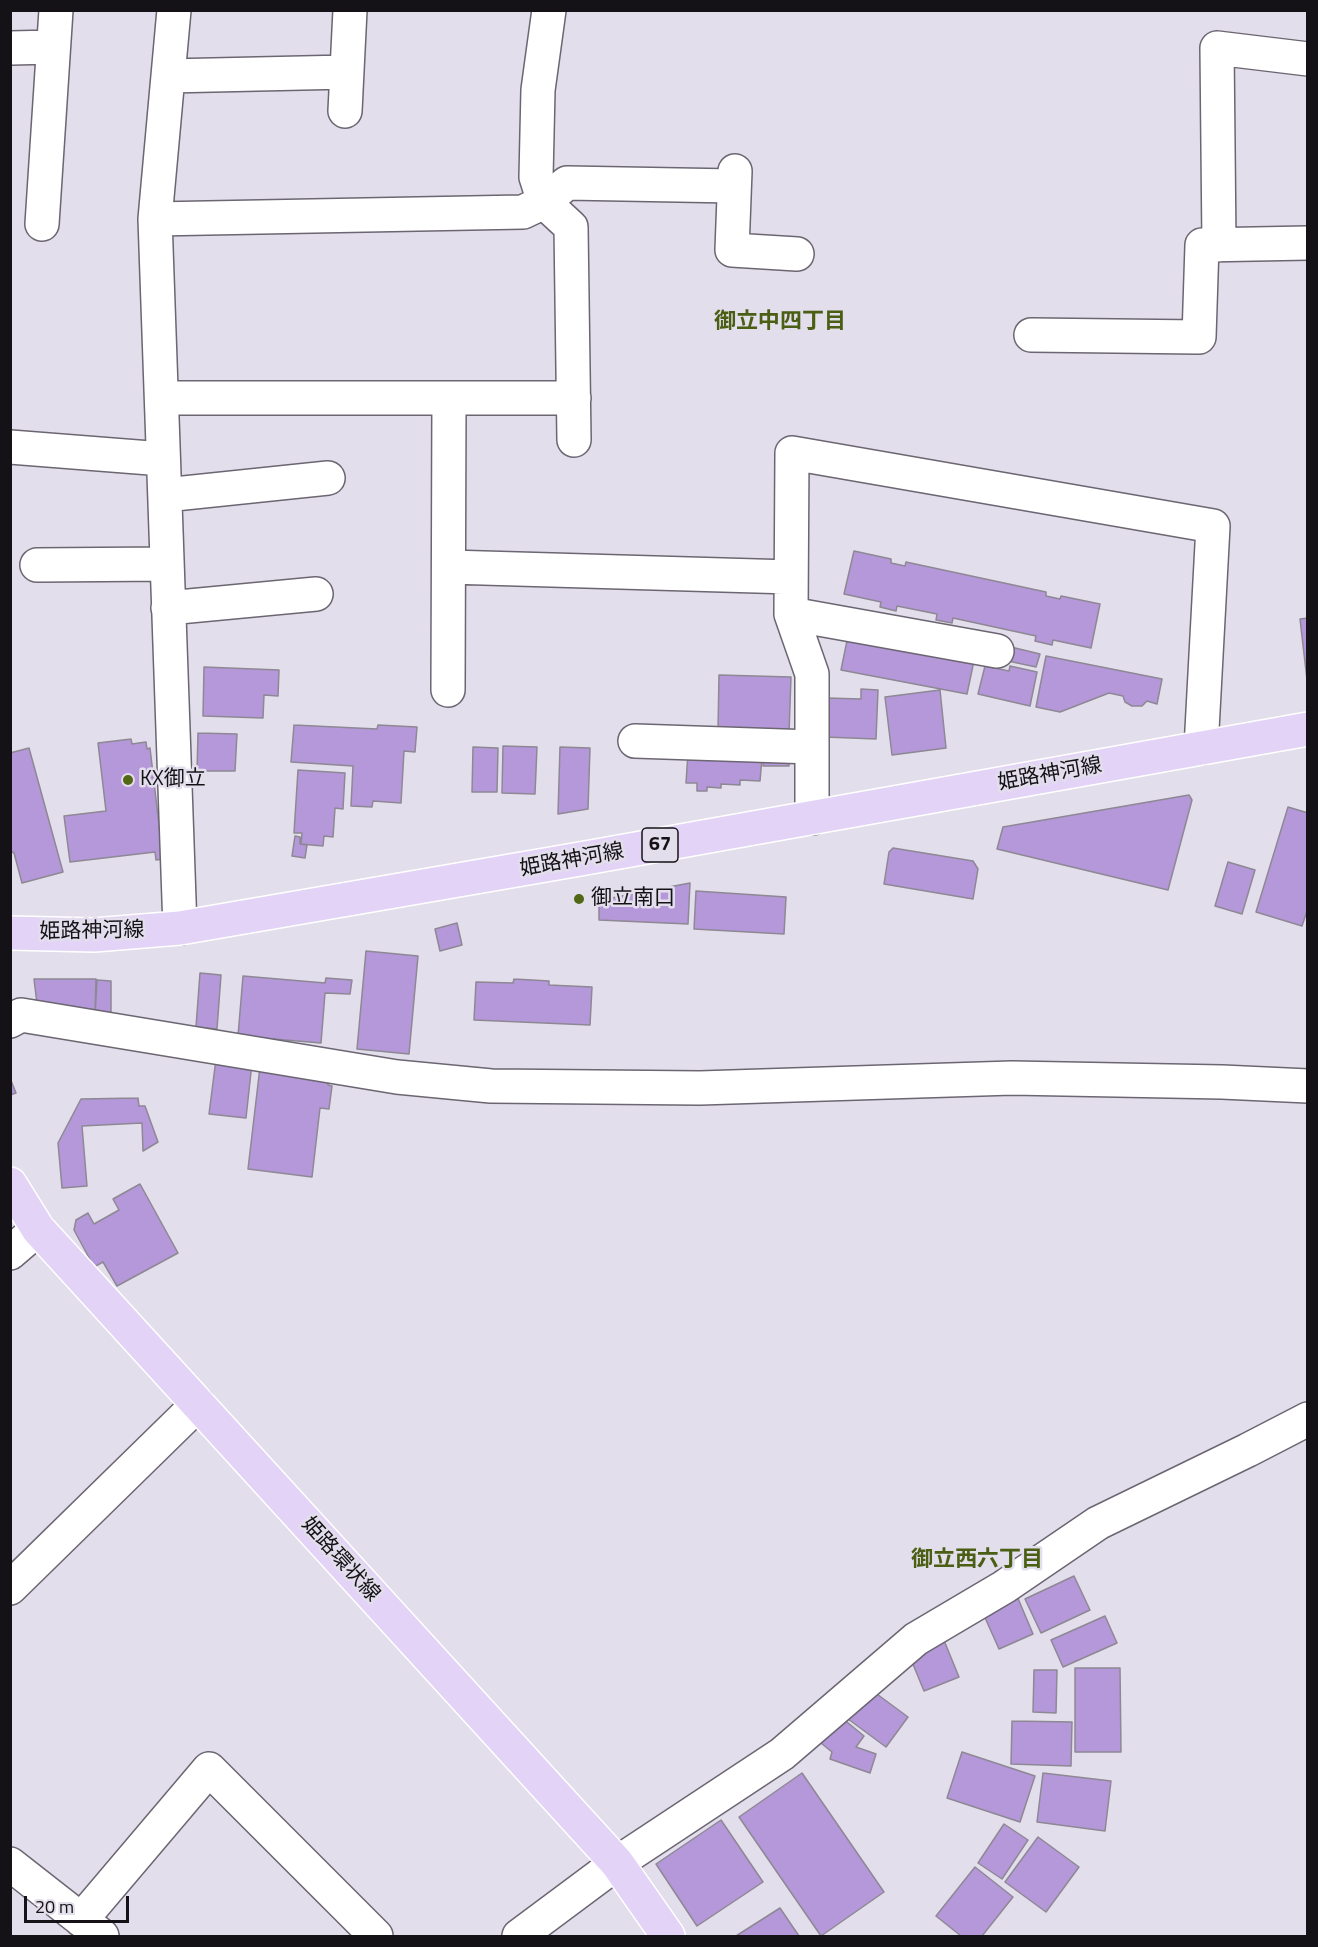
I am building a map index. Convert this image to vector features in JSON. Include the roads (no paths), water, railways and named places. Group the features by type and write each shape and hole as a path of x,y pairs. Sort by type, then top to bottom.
{"main road":[{"name":"姫路神河線","path":"10,933 94,935 180,928 1308,729"},
{"name":"姫路環状線","path":"10,1184 38,1228 617,1863 668,1936"}],"street":[{"path":"42,224 56,10"},
{"path":"174,10 155,219 180,928"},
{"path":"345,111 350,10"},
{"path":"549,10 538,90 536,177 544,202 571,227 574,440"},
{"path":"11,48 53,47"},
{"path":"1219,245 1217,48 1308,59"},
{"path":"168,76 347,72"},
{"path":"155,219 524,212 544,202 567,183 735,178 732,250 797,254"},
{"path":"1031,335 1199,337 1202,245 1308,243"},
{"path":"162,398 573,398"},
{"path":"448,690 449,398"},
{"path":"10,447 164,459"},
{"path":"812,818 812,674 791,614 792,453 1213,526 1201,748"},
{"path":"165,495 328,478"},
{"path":"37,565 167,564"},
{"path":"449,567 791,577"},
{"path":"168,608 316,594"},
{"path":"791,614 997,651"},
{"path":"635,741 812,747"},
{"path":"10,1021 21,1015 397,1077 491,1086 700,1089 1012,1078 1308,1086"},
{"path":"10,1253 38,1228"},
{"path":"10,1588 198,1404"},
{"path":"519,1936 617,1863 782,1754 916,1639 1005,1587 1098,1523 1308,1419"},
{"path":"10,1864 92,1928 209,1769 376,1936"}],"place":[{"name":"KX御立","path":"128,780"},
{"name":"御立南口","path":"579,899"}],"district":[{"name":"御立中四丁目","path":"780,323"},
{"name":"御立西六丁目","path":"977,1561"}]}
